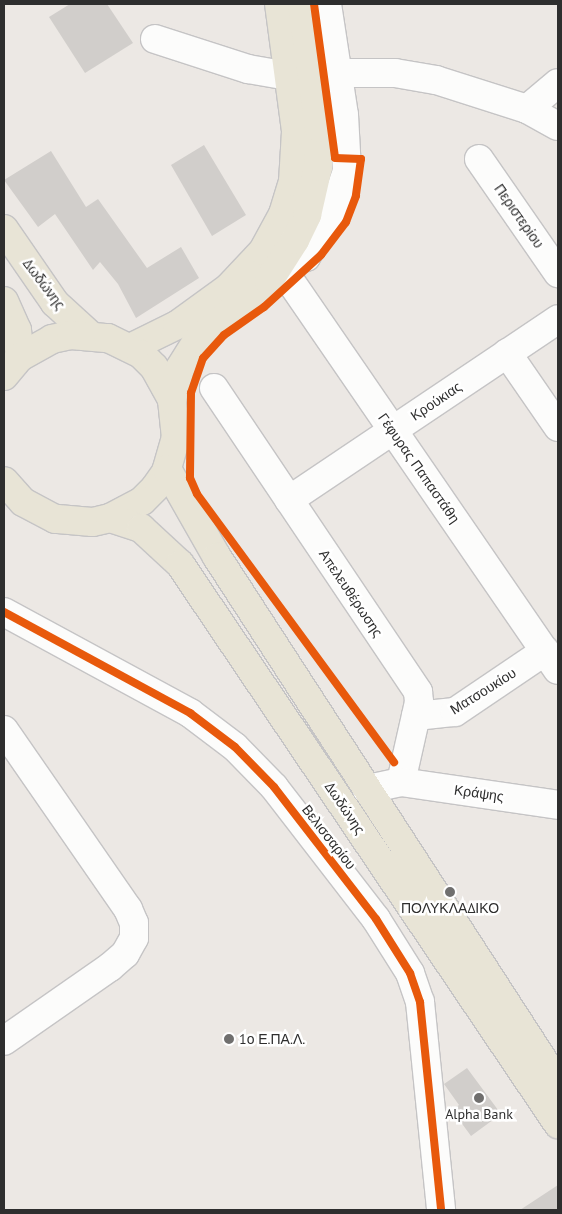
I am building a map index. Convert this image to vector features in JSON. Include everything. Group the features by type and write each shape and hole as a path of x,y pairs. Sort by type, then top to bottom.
{"main road":[{"path":"130,348 177,325 221,293 246,270 273,234 290,196 295,163 296,131 279,4"},
{"path":"172,400 180,368 198,339 256,294 280,266 307,215 318,168 319,128 302,4"},
{"name":"Δωδώνης","path":"4,229 54,303 89,334"},
{"name":"Δωδώνης","path":"4,301 17,330 12,367"},
{"name":"Δωδώνης","path":"8,492 38,512 55,519 92,522 110,518 142,501 167,469 176,437 172,400 154,367 130,348 108,338 89,334 52,339 12,367"},
{"name":"Δωδώνης","path":"167,469 217,557 558,1083"},
{"name":"Δωδώνης","path":"110,518 140,528 180,564 558,1124"}],"street":[{"path":"280,266 306,257 332,214 344,186 347,171 347,138 327,4"},
{"path":"155,39 248,69 288,76"},
{"path":"337,72 395,73 426,78 526,109 558,126"},
{"path":"526,109 558,82"},
{"name":"Περιστερίου","path":"479,159 558,273"},
{"name":"Γέφυρας Παπαστάθη","path":"280,266 392,430 550,648"},
{"name":"Κρούκιας","path":"289,500 558,319"},
{"path":"507,353 558,427"},
{"name":"Απελευθέρωσης","path":"214,388 417,690 419,699 401,782"},
{"name":"Βελισσαρίου","path":"4,612 190,713 235,747 274,787 376,919 410,973 420,1002 442,1210"},
{"name":"Ματσουκίου","path":"416,716 454,712 550,648"},
{"path":"4,730 128,909 134,922 134,938 125,954 110,967 4,1040"},
{"path":"367,789 401,782"},
{"name":"Κράψης","path":"401,782 558,805"}],"building":[{"path":"70,4 107,4 133,43 85,73 49,17"},
{"path":"204,145 246,215 212,236 171,165"},
{"path":"51,151 86,207 98,199 147,268 181,247 199,278 136,318 118,284 100,262 93,270 55,214 38,227 4,180"},
{"path":"467,1068 501,1114 471,1136 452,1110 459,1105 444,1084"},
{"path":"558,1185 558,1210 520,1210"}],"cycle path":[{"path":"314,4 335,158 361,159 356,196 346,222 321,255 264,307 224,335 203,358 191,393 190,478 197,494 394,762"},
{"path":"4,612 190,713 235,747 274,787 376,919 410,973 420,1002 441,1210"}],"place":[{"name":"ΠΟΛΥΚΛΑΔΙΚΟ","path":"450,892"},
{"name":"1ο Ε.ΠΑ.Λ.","path":"229,1039"},
{"name":"Alpha Bank","path":"479,1098"}]}
